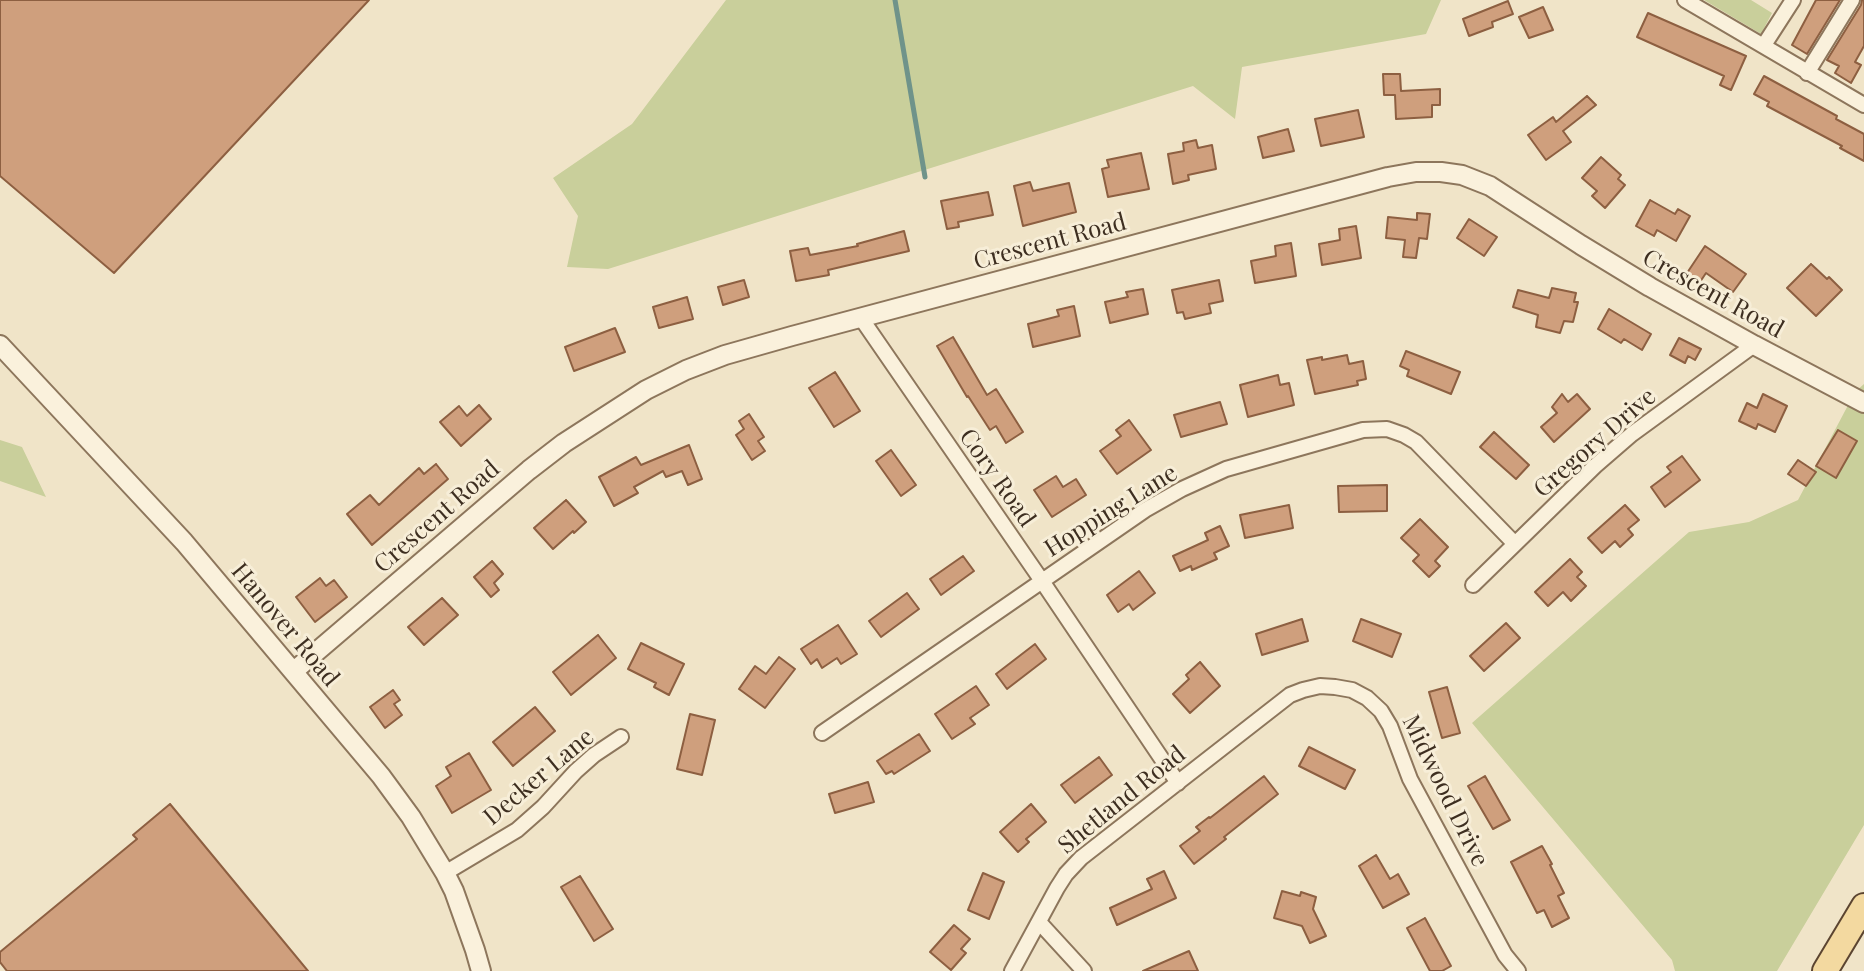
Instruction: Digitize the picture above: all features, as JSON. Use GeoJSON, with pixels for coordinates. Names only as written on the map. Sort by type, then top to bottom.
{"type":"FeatureCollection","features":[{"type":"Feature","properties":{"kind":"main road"},"geometry":{"type":"LineString","coordinates":[[1825,971],[1864,906]]}},
{"type":"Feature","properties":{"kind":"street"},"geometry":{"type":"LineString","coordinates":[[1685,0],[1864,105]]}},
{"type":"Feature","properties":{"kind":"street"},"geometry":{"type":"LineString","coordinates":[[1807,73],[1852,0]]}},
{"type":"Feature","properties":{"kind":"street"},"geometry":{"type":"LineString","coordinates":[[1764,45],[1785,2]]}},
{"type":"Feature","properties":{"kind":"street","name":"Crescent Road"},"geometry":{"type":"LineString","coordinates":[[294,671],[529,470],[598,420],[686,370],[725,355],[861,318],[1416,172],[1462,175],[1490,186],[1639,280],[1864,403]]}},
{"type":"Feature","properties":{"kind":"street","name":"Cory Road"},"geometry":{"type":"LineString","coordinates":[[861,318],[1178,783]]}},
{"type":"Feature","properties":{"kind":"street","name":"Hanover Road"},"geometry":{"type":"LineString","coordinates":[[0,345],[184,542],[388,786],[445,873],[481,971]]}},
{"type":"Feature","properties":{"kind":"street","name":"Gregory Drive"},"geometry":{"type":"LineString","coordinates":[[1473,585],[1632,434],[1754,345]]}},
{"type":"Feature","properties":{"kind":"street","name":"Hopping Lane"},"geometry":{"type":"LineString","coordinates":[[822,733],[1145,510],[1182,489],[1226,469],[1373,428],[1387,429],[1416,442],[1515,544]]}},
{"type":"Feature","properties":{"kind":"street","name":"Midwood Drive"},"geometry":{"type":"LineString","coordinates":[[1256,722],[1290,695],[1320,686],[1352,690],[1381,711],[1410,779],[1505,955],[1518,971]]}},
{"type":"Feature","properties":{"kind":"street","name":"Shetland Road"},"geometry":{"type":"LineString","coordinates":[[1012,971],[1057,888],[1081,858],[1256,722]]}},
{"type":"Feature","properties":{"kind":"street","name":"Decker Lane"},"geometry":{"type":"LineString","coordinates":[[445,873],[517,830],[576,771],[621,737]]}},
{"type":"Feature","properties":{"kind":"street"},"geometry":{"type":"LineString","coordinates":[[1039,922],[1084,971]]}},
{"type":"Feature","properties":{"kind":"green space"},"geometry":{"type":"Polygon","coordinates":[[[726,0],[1441,0],[1426,34],[1242,67],[1235,119],[1193,86],[608,269],[567,267],[578,216],[553,178],[632,124],[726,0]]]}},
{"type":"Feature","properties":{"kind":"green space"},"geometry":{"type":"Polygon","coordinates":[[[1704,0],[1751,0],[1772,13],[1761,34],[1704,0]]]}},
{"type":"Feature","properties":{"kind":"green space"},"geometry":{"type":"Polygon","coordinates":[[[1864,384],[1864,825],[1777,971],[1675,971],[1672,960],[1472,723],[1689,532],[1749,522],[1798,500],[1855,392],[1864,384]]]}},
{"type":"Feature","properties":{"kind":"green space"},"geometry":{"type":"Polygon","coordinates":[[[0,440],[22,447],[46,497],[0,481],[0,440]]]}},
{"type":"Feature","properties":{"kind":"building"},"geometry":{"type":"Polygon","coordinates":[[[0,0],[369,0],[114,273],[0,176],[0,0]]]}},
{"type":"Feature","properties":{"kind":"building"},"geometry":{"type":"Polygon","coordinates":[[[1816,0],[1840,0],[1807,54],[1792,45],[1816,0]]]}},
{"type":"Feature","properties":{"kind":"building"},"geometry":{"type":"Polygon","coordinates":[[[1862,0],[1864,46],[1855,62],[1861,65],[1851,83],[1835,73],[1839,66],[1827,60],[1862,0]]]}},
{"type":"Feature","properties":{"kind":"building"},"geometry":{"type":"Polygon","coordinates":[[[1508,1],[1513,14],[1492,22],[1493,27],[1469,36],[1463,19],[1508,1]]]}},
{"type":"Feature","properties":{"kind":"building"},"geometry":{"type":"Polygon","coordinates":[[[1543,7],[1553,30],[1529,38],[1519,17],[1543,7]]]}},
{"type":"Feature","properties":{"kind":"building"},"geometry":{"type":"Polygon","coordinates":[[[1648,13],[1746,56],[1731,90],[1720,85],[1724,76],[1637,37],[1648,13]]]}},
{"type":"Feature","properties":{"kind":"building"},"geometry":{"type":"Polygon","coordinates":[[[1383,74],[1400,74],[1401,91],[1440,89],[1440,105],[1432,105],[1432,117],[1396,119],[1395,95],[1384,95],[1383,74]]]}},
{"type":"Feature","properties":{"kind":"building"},"geometry":{"type":"Polygon","coordinates":[[[1764,76],[1864,134],[1864,161],[1767,106],[1769,102],[1754,94],[1764,76]]]}},
{"type":"Feature","properties":{"kind":"building"},"geometry":{"type":"Polygon","coordinates":[[[1587,96],[1596,105],[1563,131],[1571,142],[1546,160],[1528,135],[1553,117],[1556,122],[1587,96]]]}},
{"type":"Feature","properties":{"kind":"building"},"geometry":{"type":"Polygon","coordinates":[[[1358,110],[1364,137],[1321,146],[1315,119],[1358,110]]]}},
{"type":"Feature","properties":{"kind":"building"},"geometry":{"type":"Polygon","coordinates":[[[1288,129],[1294,151],[1263,158],[1258,137],[1288,129]]]}},
{"type":"Feature","properties":{"kind":"building"},"geometry":{"type":"Polygon","coordinates":[[[1196,140],[1198,148],[1212,145],[1216,169],[1188,175],[1189,180],[1173,184],[1168,154],[1184,151],[1183,143],[1196,140]]]}},
{"type":"Feature","properties":{"kind":"building"},"geometry":{"type":"Polygon","coordinates":[[[1141,153],[1149,189],[1108,197],[1102,169],[1109,167],[1107,160],[1141,153]]]}},
{"type":"Feature","properties":{"kind":"building"},"geometry":{"type":"Polygon","coordinates":[[[1601,157],[1621,175],[1618,179],[1625,185],[1605,208],[1592,196],[1597,191],[1582,178],[1601,157]]]}},
{"type":"Feature","properties":{"kind":"building"},"geometry":{"type":"Polygon","coordinates":[[[1030,182],[1033,191],[1069,183],[1076,212],[1023,226],[1014,186],[1030,182]]]}},
{"type":"Feature","properties":{"kind":"building"},"geometry":{"type":"Polygon","coordinates":[[[988,192],[993,215],[958,222],[959,227],[947,229],[941,201],[988,192]]]}},
{"type":"Feature","properties":{"kind":"building"},"geometry":{"type":"Polygon","coordinates":[[[1650,200],[1675,214],[1678,209],[1690,216],[1676,241],[1657,230],[1654,236],[1636,226],[1650,200]]]}},
{"type":"Feature","properties":{"kind":"building"},"geometry":{"type":"Polygon","coordinates":[[[1417,213],[1430,214],[1427,239],[1419,238],[1416,258],[1403,257],[1405,240],[1386,238],[1388,217],[1417,220],[1417,213]]]}},
{"type":"Feature","properties":{"kind":"building"},"geometry":{"type":"Polygon","coordinates":[[[1469,219],[1497,237],[1484,256],[1457,238],[1469,219]]]}},
{"type":"Feature","properties":{"kind":"building"},"geometry":{"type":"Polygon","coordinates":[[[1356,226],[1361,258],[1322,265],[1319,244],[1340,240],[1339,229],[1356,226]]]}},
{"type":"Feature","properties":{"kind":"building"},"geometry":{"type":"Polygon","coordinates":[[[904,231],[909,251],[828,270],[829,275],[796,281],[790,251],[808,248],[810,255],[858,246],[904,231]]]}},
{"type":"Feature","properties":{"kind":"building"},"geometry":{"type":"Polygon","coordinates":[[[1291,243],[1296,276],[1255,283],[1251,261],[1276,256],[1275,246],[1291,243]]]}},
{"type":"Feature","properties":{"kind":"building"},"geometry":{"type":"Polygon","coordinates":[[[1705,246],[1746,274],[1733,292],[1706,273],[1698,285],[1685,276],[1705,246]]]}},
{"type":"Feature","properties":{"kind":"building"},"geometry":{"type":"Polygon","coordinates":[[[1811,264],[1842,290],[1816,316],[1787,288],[1811,264]]]}},
{"type":"Feature","properties":{"kind":"building"},"geometry":{"type":"Polygon","coordinates":[[[744,280],[749,297],[723,305],[718,287],[744,280]]]}},
{"type":"Feature","properties":{"kind":"building"},"geometry":{"type":"Polygon","coordinates":[[[1219,280],[1223,301],[1209,304],[1211,313],[1185,319],[1183,312],[1177,313],[1172,290],[1219,280]]]}},
{"type":"Feature","properties":{"kind":"building"},"geometry":{"type":"Polygon","coordinates":[[[1552,288],[1576,293],[1574,302],[1578,302],[1573,322],[1564,321],[1560,333],[1536,327],[1538,315],[1513,307],[1518,290],[1549,298],[1552,288]]]}},
{"type":"Feature","properties":{"kind":"building"},"geometry":{"type":"Polygon","coordinates":[[[1143,289],[1148,314],[1110,323],[1105,302],[1128,297],[1126,292],[1143,289]]]}},
{"type":"Feature","properties":{"kind":"building"},"geometry":{"type":"Polygon","coordinates":[[[687,297],[693,319],[659,328],[653,307],[687,297]]]}},
{"type":"Feature","properties":{"kind":"building"},"geometry":{"type":"Polygon","coordinates":[[[1074,306],[1080,336],[1033,347],[1028,324],[1059,316],[1057,310],[1074,306]]]}},
{"type":"Feature","properties":{"kind":"building"},"geometry":{"type":"Polygon","coordinates":[[[1609,309],[1651,334],[1642,350],[1624,339],[1621,343],[1598,329],[1609,309]]]}},
{"type":"Feature","properties":{"kind":"building"},"geometry":{"type":"Polygon","coordinates":[[[615,328],[625,352],[574,371],[565,347],[615,328]]]}},
{"type":"Feature","properties":{"kind":"building"},"geometry":{"type":"Polygon","coordinates":[[[953,337],[987,395],[996,389],[1023,432],[1006,443],[996,426],[990,430],[937,346],[953,337]]]}},
{"type":"Feature","properties":{"kind":"building"},"geometry":{"type":"Polygon","coordinates":[[[1679,338],[1701,349],[1695,360],[1688,356],[1685,363],[1670,355],[1679,338]]]}},
{"type":"Feature","properties":{"kind":"building"},"geometry":{"type":"Polygon","coordinates":[[[1406,351],[1460,372],[1451,394],[1407,376],[1409,370],[1400,366],[1406,351]]]}},
{"type":"Feature","properties":{"kind":"building"},"geometry":{"type":"Polygon","coordinates":[[[1347,355],[1349,364],[1363,361],[1366,379],[1357,381],[1358,385],[1315,394],[1307,360],[1347,355]]]}},
{"type":"Feature","properties":{"kind":"building"},"geometry":{"type":"Polygon","coordinates":[[[835,372],[860,411],[834,427],[809,388],[835,372]]]}},
{"type":"Feature","properties":{"kind":"building"},"geometry":{"type":"Polygon","coordinates":[[[1278,375],[1280,385],[1289,383],[1294,405],[1248,417],[1240,385],[1278,375]]]}},
{"type":"Feature","properties":{"kind":"building"},"geometry":{"type":"Polygon","coordinates":[[[1562,394],[1568,402],[1577,394],[1590,409],[1554,442],[1541,427],[1557,413],[1552,407],[1562,394]]]}},
{"type":"Feature","properties":{"kind":"building"},"geometry":{"type":"Polygon","coordinates":[[[1763,394],[1787,406],[1775,432],[1758,424],[1756,429],[1739,421],[1747,403],[1757,408],[1763,394]]]}},
{"type":"Feature","properties":{"kind":"building"},"geometry":{"type":"Polygon","coordinates":[[[1220,402],[1227,424],[1181,437],[1174,415],[1220,402]]]}},
{"type":"Feature","properties":{"kind":"building"},"geometry":{"type":"Polygon","coordinates":[[[479,405],[491,419],[461,446],[440,422],[459,406],[467,416],[479,405]]]}},
{"type":"Feature","properties":{"kind":"building"},"geometry":{"type":"Polygon","coordinates":[[[749,414],[764,437],[758,441],[765,451],[752,460],[736,435],[744,429],[739,421],[749,414]]]}},
{"type":"Feature","properties":{"kind":"building"},"geometry":{"type":"Polygon","coordinates":[[[1129,420],[1151,450],[1117,474],[1100,451],[1121,436],[1116,430],[1129,420]]]}},
{"type":"Feature","properties":{"kind":"building"},"geometry":{"type":"Polygon","coordinates":[[[1838,430],[1857,441],[1836,478],[1816,466],[1838,430]]]}},
{"type":"Feature","properties":{"kind":"building"},"geometry":{"type":"Polygon","coordinates":[[[1494,432],[1529,465],[1516,479],[1480,447],[1494,432]]]}},
{"type":"Feature","properties":{"kind":"building"},"geometry":{"type":"Polygon","coordinates":[[[689,445],[702,479],[688,485],[682,471],[666,477],[663,471],[634,487],[638,493],[614,506],[599,477],[636,457],[641,465],[689,445]]]}},
{"type":"Feature","properties":{"kind":"building"},"geometry":{"type":"Polygon","coordinates":[[[891,450],[916,485],[901,496],[876,461],[891,450]]]}},
{"type":"Feature","properties":{"kind":"building"},"geometry":{"type":"Polygon","coordinates":[[[1682,456],[1700,480],[1665,507],[1651,487],[1671,472],[1667,467],[1682,456]]]}},
{"type":"Feature","properties":{"kind":"building"},"geometry":{"type":"Polygon","coordinates":[[[1798,460],[1816,472],[1806,486],[1788,474],[1798,460]]]}},
{"type":"Feature","properties":{"kind":"building"},"geometry":{"type":"Polygon","coordinates":[[[436,464],[448,479],[372,545],[347,514],[370,495],[379,505],[419,468],[424,474],[436,464]]]}},
{"type":"Feature","properties":{"kind":"building"},"geometry":{"type":"Polygon","coordinates":[[[1056,476],[1063,487],[1076,479],[1086,495],[1052,517],[1034,490],[1056,476]]]}},
{"type":"Feature","properties":{"kind":"building"},"geometry":{"type":"Polygon","coordinates":[[[1387,485],[1387,511],[1339,512],[1338,486],[1387,485]]]}},
{"type":"Feature","properties":{"kind":"building"},"geometry":{"type":"Polygon","coordinates":[[[566,500],[586,522],[553,549],[534,528],[566,500]]]}},
{"type":"Feature","properties":{"kind":"building"},"geometry":{"type":"Polygon","coordinates":[[[1289,505],[1293,528],[1245,538],[1240,515],[1289,505]]]}},
{"type":"Feature","properties":{"kind":"building"},"geometry":{"type":"Polygon","coordinates":[[[1625,505],[1639,520],[1628,529],[1633,535],[1620,547],[1615,541],[1602,553],[1588,538],[1625,505]]]}},
{"type":"Feature","properties":{"kind":"building"},"geometry":{"type":"Polygon","coordinates":[[[1420,519],[1448,547],[1435,561],[1440,566],[1429,577],[1413,561],[1419,555],[1401,538],[1420,519]]]}},
{"type":"Feature","properties":{"kind":"building"},"geometry":{"type":"Polygon","coordinates":[[[1220,526],[1229,546],[1214,553],[1217,559],[1192,570],[1191,566],[1180,571],[1173,556],[1208,540],[1205,533],[1220,526]]]}},
{"type":"Feature","properties":{"kind":"building"},"geometry":{"type":"Polygon","coordinates":[[[963,556],[974,571],[941,595],[930,579],[963,556]]]}},
{"type":"Feature","properties":{"kind":"building"},"geometry":{"type":"Polygon","coordinates":[[[1570,559],[1582,572],[1577,577],[1586,586],[1571,601],[1563,592],[1548,606],[1535,592],[1570,559]]]}},
{"type":"Feature","properties":{"kind":"building"},"geometry":{"type":"Polygon","coordinates":[[[492,561],[503,574],[494,583],[499,590],[491,597],[474,577],[492,561]]]}},
{"type":"Feature","properties":{"kind":"building"},"geometry":{"type":"Polygon","coordinates":[[[1139,571],[1155,593],[1133,610],[1129,604],[1118,612],[1107,595],[1139,571]]]}},
{"type":"Feature","properties":{"kind":"building"},"geometry":{"type":"Polygon","coordinates":[[[320,578],[326,586],[334,580],[347,597],[315,622],[296,597],[320,578]]]}},
{"type":"Feature","properties":{"kind":"building"},"geometry":{"type":"Polygon","coordinates":[[[907,593],[919,609],[881,637],[869,621],[907,593]]]}},
{"type":"Feature","properties":{"kind":"building"},"geometry":{"type":"Polygon","coordinates":[[[442,598],[458,615],[424,645],[408,627],[442,598]]]}},
{"type":"Feature","properties":{"kind":"building"},"geometry":{"type":"Polygon","coordinates":[[[1302,619],[1308,641],[1262,655],[1256,634],[1302,619]]]}},
{"type":"Feature","properties":{"kind":"building"},"geometry":{"type":"Polygon","coordinates":[[[1361,619],[1401,634],[1392,657],[1353,641],[1361,619]]]}},
{"type":"Feature","properties":{"kind":"building"},"geometry":{"type":"Polygon","coordinates":[[[1506,623],[1520,638],[1484,671],[1470,656],[1506,623]]]}},
{"type":"Feature","properties":{"kind":"building"},"geometry":{"type":"Polygon","coordinates":[[[838,625],[857,654],[841,664],[837,658],[822,668],[817,659],[811,664],[801,649],[838,625]]]}},
{"type":"Feature","properties":{"kind":"building"},"geometry":{"type":"Polygon","coordinates":[[[598,635],[616,658],[571,695],[553,672],[598,635]]]}},
{"type":"Feature","properties":{"kind":"building"},"geometry":{"type":"Polygon","coordinates":[[[641,643],[684,664],[669,695],[654,687],[656,683],[628,669],[641,643]]]}},
{"type":"Feature","properties":{"kind":"building"},"geometry":{"type":"Polygon","coordinates":[[[1035,644],[1046,659],[1007,689],[996,674],[1035,644]]]}},
{"type":"Feature","properties":{"kind":"building"},"geometry":{"type":"Polygon","coordinates":[[[779,657],[795,669],[765,708],[739,689],[755,666],[766,674],[779,657]]]}},
{"type":"Feature","properties":{"kind":"building"},"geometry":{"type":"Polygon","coordinates":[[[1200,662],[1220,686],[1190,713],[1173,694],[1189,679],[1186,675],[1200,662]]]}},
{"type":"Feature","properties":{"kind":"building"},"geometry":{"type":"Polygon","coordinates":[[[976,686],[989,705],[970,718],[975,724],[952,739],[935,714],[976,686]]]}},
{"type":"Feature","properties":{"kind":"building"},"geometry":{"type":"Polygon","coordinates":[[[1447,687],[1460,733],[1442,738],[1429,692],[1447,687]]]}},
{"type":"Feature","properties":{"kind":"building"},"geometry":{"type":"Polygon","coordinates":[[[393,690],[400,700],[394,704],[402,715],[385,728],[370,707],[393,690]]]}},
{"type":"Feature","properties":{"kind":"building"},"geometry":{"type":"Polygon","coordinates":[[[535,707],[555,731],[513,766],[493,742],[535,707]]]}},
{"type":"Feature","properties":{"kind":"building"},"geometry":{"type":"Polygon","coordinates":[[[690,714],[715,720],[702,775],[677,769],[690,714]]]}},
{"type":"Feature","properties":{"kind":"building"},"geometry":{"type":"Polygon","coordinates":[[[919,734],[930,751],[894,774],[892,771],[886,774],[877,761],[919,734]]]}},
{"type":"Feature","properties":{"kind":"building"},"geometry":{"type":"Polygon","coordinates":[[[1309,747],[1355,770],[1345,789],[1299,766],[1309,747]]]}},
{"type":"Feature","properties":{"kind":"building"},"geometry":{"type":"Polygon","coordinates":[[[469,753],[491,790],[452,813],[436,786],[451,776],[446,767],[469,753]]]}},
{"type":"Feature","properties":{"kind":"building"},"geometry":{"type":"Polygon","coordinates":[[[1099,757],[1112,775],[1075,803],[1061,785],[1099,757]]]}},
{"type":"Feature","properties":{"kind":"building"},"geometry":{"type":"Polygon","coordinates":[[[1264,776],[1278,794],[1194,864],[1180,846],[1200,831],[1196,827],[1264,776]]]}},
{"type":"Feature","properties":{"kind":"building"},"geometry":{"type":"Polygon","coordinates":[[[1485,776],[1510,820],[1493,829],[1468,786],[1485,776]]]}},
{"type":"Feature","properties":{"kind":"building"},"geometry":{"type":"Polygon","coordinates":[[[868,782],[874,802],[835,813],[829,794],[868,782]]]}},
{"type":"Feature","properties":{"kind":"building"},"geometry":{"type":"Polygon","coordinates":[[[170,804],[308,971],[7,971],[0,962],[0,952],[137,839],[133,835],[170,804]]]}},
{"type":"Feature","properties":{"kind":"building"},"geometry":{"type":"Polygon","coordinates":[[[1031,804],[1046,822],[1026,839],[1029,842],[1018,852],[1000,832],[1031,804]]]}},
{"type":"Feature","properties":{"kind":"building"},"geometry":{"type":"Polygon","coordinates":[[[1542,846],[1564,893],[1558,896],[1569,918],[1552,927],[1544,910],[1537,913],[1511,862],[1542,846]]]}},
{"type":"Feature","properties":{"kind":"building"},"geometry":{"type":"Polygon","coordinates":[[[1376,855],[1390,879],[1398,874],[1409,894],[1383,908],[1359,866],[1376,855]]]}},
{"type":"Feature","properties":{"kind":"building"},"geometry":{"type":"Polygon","coordinates":[[[1164,871],[1176,898],[1117,925],[1110,908],[1152,889],[1147,879],[1164,871]]]}},
{"type":"Feature","properties":{"kind":"building"},"geometry":{"type":"Polygon","coordinates":[[[983,873],[1004,882],[989,919],[968,910],[983,873]]]}},
{"type":"Feature","properties":{"kind":"building"},"geometry":{"type":"Polygon","coordinates":[[[580,876],[613,929],[594,941],[561,887],[580,876]]]}},
{"type":"Feature","properties":{"kind":"building"},"geometry":{"type":"Polygon","coordinates":[[[1282,891],[1316,897],[1313,909],[1326,936],[1310,943],[1302,926],[1274,918],[1282,891]]]}},
{"type":"Feature","properties":{"kind":"building"},"geometry":{"type":"Polygon","coordinates":[[[1425,918],[1451,966],[1442,971],[1430,971],[1407,928],[1425,918]]]}},
{"type":"Feature","properties":{"kind":"building"},"geometry":{"type":"Polygon","coordinates":[[[954,925],[970,939],[961,949],[966,953],[951,970],[930,952],[954,925]]]}},
{"type":"Feature","properties":{"kind":"building"},"geometry":{"type":"Polygon","coordinates":[[[1189,951],[1198,971],[1143,971],[1189,951]]]}},
{"type":"Feature","properties":{"kind":"waterway"},"geometry":{"type":"LineString","coordinates":[[895,0],[925,177]]}}]}
